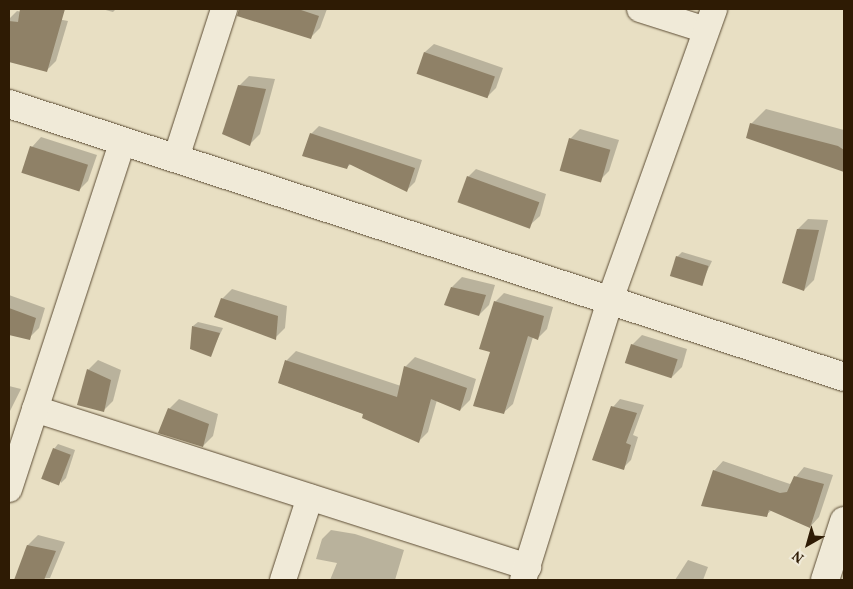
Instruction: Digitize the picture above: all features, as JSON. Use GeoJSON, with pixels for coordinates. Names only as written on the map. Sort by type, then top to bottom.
{"type":"FeatureCollection","features":[{"type":"Feature","properties":{"kind":"street"},"geometry":{"type":"LineString","coordinates":[[176,158],[224,9]]}},
{"type":"Feature","properties":{"kind":"street"},"geometry":{"type":"LineString","coordinates":[[35,409],[310,497],[526,574],[610,300],[710,20],[640,9]]}},
{"type":"Feature","properties":{"kind":"street"},"geometry":{"type":"LineString","coordinates":[[9,104],[844,377]]}},
{"type":"Feature","properties":{"kind":"street"},"geometry":{"type":"LineString","coordinates":[[9,490],[123,141]]}},
{"type":"Feature","properties":{"kind":"street"},"geometry":{"type":"LineString","coordinates":[[283,580],[310,497]]}},
{"type":"Feature","properties":{"kind":"street"},"geometry":{"type":"LineString","coordinates":[[825,580],[844,521]]}},
{"type":"Feature","properties":{"kind":"building"},"geometry":{"type":"Polygon","coordinates":[[[20,9],[65,9],[47,72],[9,62],[9,21],[18,22],[20,9]]]}},
{"type":"Feature","properties":{"kind":"building"},"geometry":{"type":"Polygon","coordinates":[[[239,9],[298,9],[319,16],[311,39],[237,16],[239,9]]]}},
{"type":"Feature","properties":{"kind":"building"},"geometry":{"type":"Polygon","coordinates":[[[424,52],[495,76],[487,98],[417,74],[424,52]]]}},
{"type":"Feature","properties":{"kind":"building"},"geometry":{"type":"Polygon","coordinates":[[[238,85],[266,89],[250,146],[222,134],[238,85]]]}},
{"type":"Feature","properties":{"kind":"building"},"geometry":{"type":"Polygon","coordinates":[[[750,123],[838,146],[844,150],[844,172],[746,138],[750,123]]]}},
{"type":"Feature","properties":{"kind":"building"},"geometry":{"type":"Polygon","coordinates":[[[310,133],[415,168],[407,192],[349,164],[347,169],[302,156],[310,133]]]}},
{"type":"Feature","properties":{"kind":"building"},"geometry":{"type":"Polygon","coordinates":[[[569,138],[610,150],[601,183],[560,171],[569,138]]]}},
{"type":"Feature","properties":{"kind":"building"},"geometry":{"type":"Polygon","coordinates":[[[30,146],[88,165],[79,191],[21,173],[30,146]]]}},
{"type":"Feature","properties":{"kind":"building"},"geometry":{"type":"Polygon","coordinates":[[[467,176],[539,202],[530,229],[457,202],[467,176]]]}},
{"type":"Feature","properties":{"kind":"building"},"geometry":{"type":"Polygon","coordinates":[[[797,229],[819,230],[804,291],[782,283],[797,229]]]}},
{"type":"Feature","properties":{"kind":"building"},"geometry":{"type":"Polygon","coordinates":[[[676,256],[709,266],[702,286],[670,276],[676,256]]]}},
{"type":"Feature","properties":{"kind":"building"},"geometry":{"type":"Polygon","coordinates":[[[451,287],[486,295],[479,316],[444,305],[451,287]]]}},
{"type":"Feature","properties":{"kind":"building"},"geometry":{"type":"Polygon","coordinates":[[[221,298],[278,316],[276,340],[214,317],[221,298]]]}},
{"type":"Feature","properties":{"kind":"building"},"geometry":{"type":"Polygon","coordinates":[[[494,301],[544,316],[538,340],[528,336],[504,414],[473,406],[490,352],[479,349],[494,301]]]}},
{"type":"Feature","properties":{"kind":"building"},"geometry":{"type":"Polygon","coordinates":[[[9,308],[36,318],[30,340],[9,335],[9,308]]]}},
{"type":"Feature","properties":{"kind":"building"},"geometry":{"type":"Polygon","coordinates":[[[192,326],[220,333],[211,357],[190,349],[192,326]]]}},
{"type":"Feature","properties":{"kind":"building"},"geometry":{"type":"Polygon","coordinates":[[[631,344],[678,359],[671,378],[625,363],[631,344]]]}},
{"type":"Feature","properties":{"kind":"building"},"geometry":{"type":"Polygon","coordinates":[[[285,360],[397,397],[404,366],[467,388],[460,411],[431,399],[419,443],[362,418],[363,414],[278,383],[285,360]]]}},
{"type":"Feature","properties":{"kind":"building"},"geometry":{"type":"Polygon","coordinates":[[[87,369],[111,380],[104,412],[77,405],[87,369]]]}},
{"type":"Feature","properties":{"kind":"building"},"geometry":{"type":"Polygon","coordinates":[[[611,406],[637,413],[626,443],[631,445],[624,470],[592,460],[611,406]]]}},
{"type":"Feature","properties":{"kind":"building"},"geometry":{"type":"Polygon","coordinates":[[[168,408],[209,424],[203,447],[158,433],[168,408]]]}},
{"type":"Feature","properties":{"kind":"building"},"geometry":{"type":"Polygon","coordinates":[[[53,448],[71,455],[59,486],[41,479],[53,448]]]}},
{"type":"Feature","properties":{"kind":"building"},"geometry":{"type":"Polygon","coordinates":[[[713,470],[780,493],[787,492],[794,476],[824,484],[810,528],[769,510],[767,517],[701,506],[713,470]]]}},
{"type":"Feature","properties":{"kind":"building"},"geometry":{"type":"Polygon","coordinates":[[[27,545],[56,551],[44,580],[14,580],[27,545]]]}}]}
